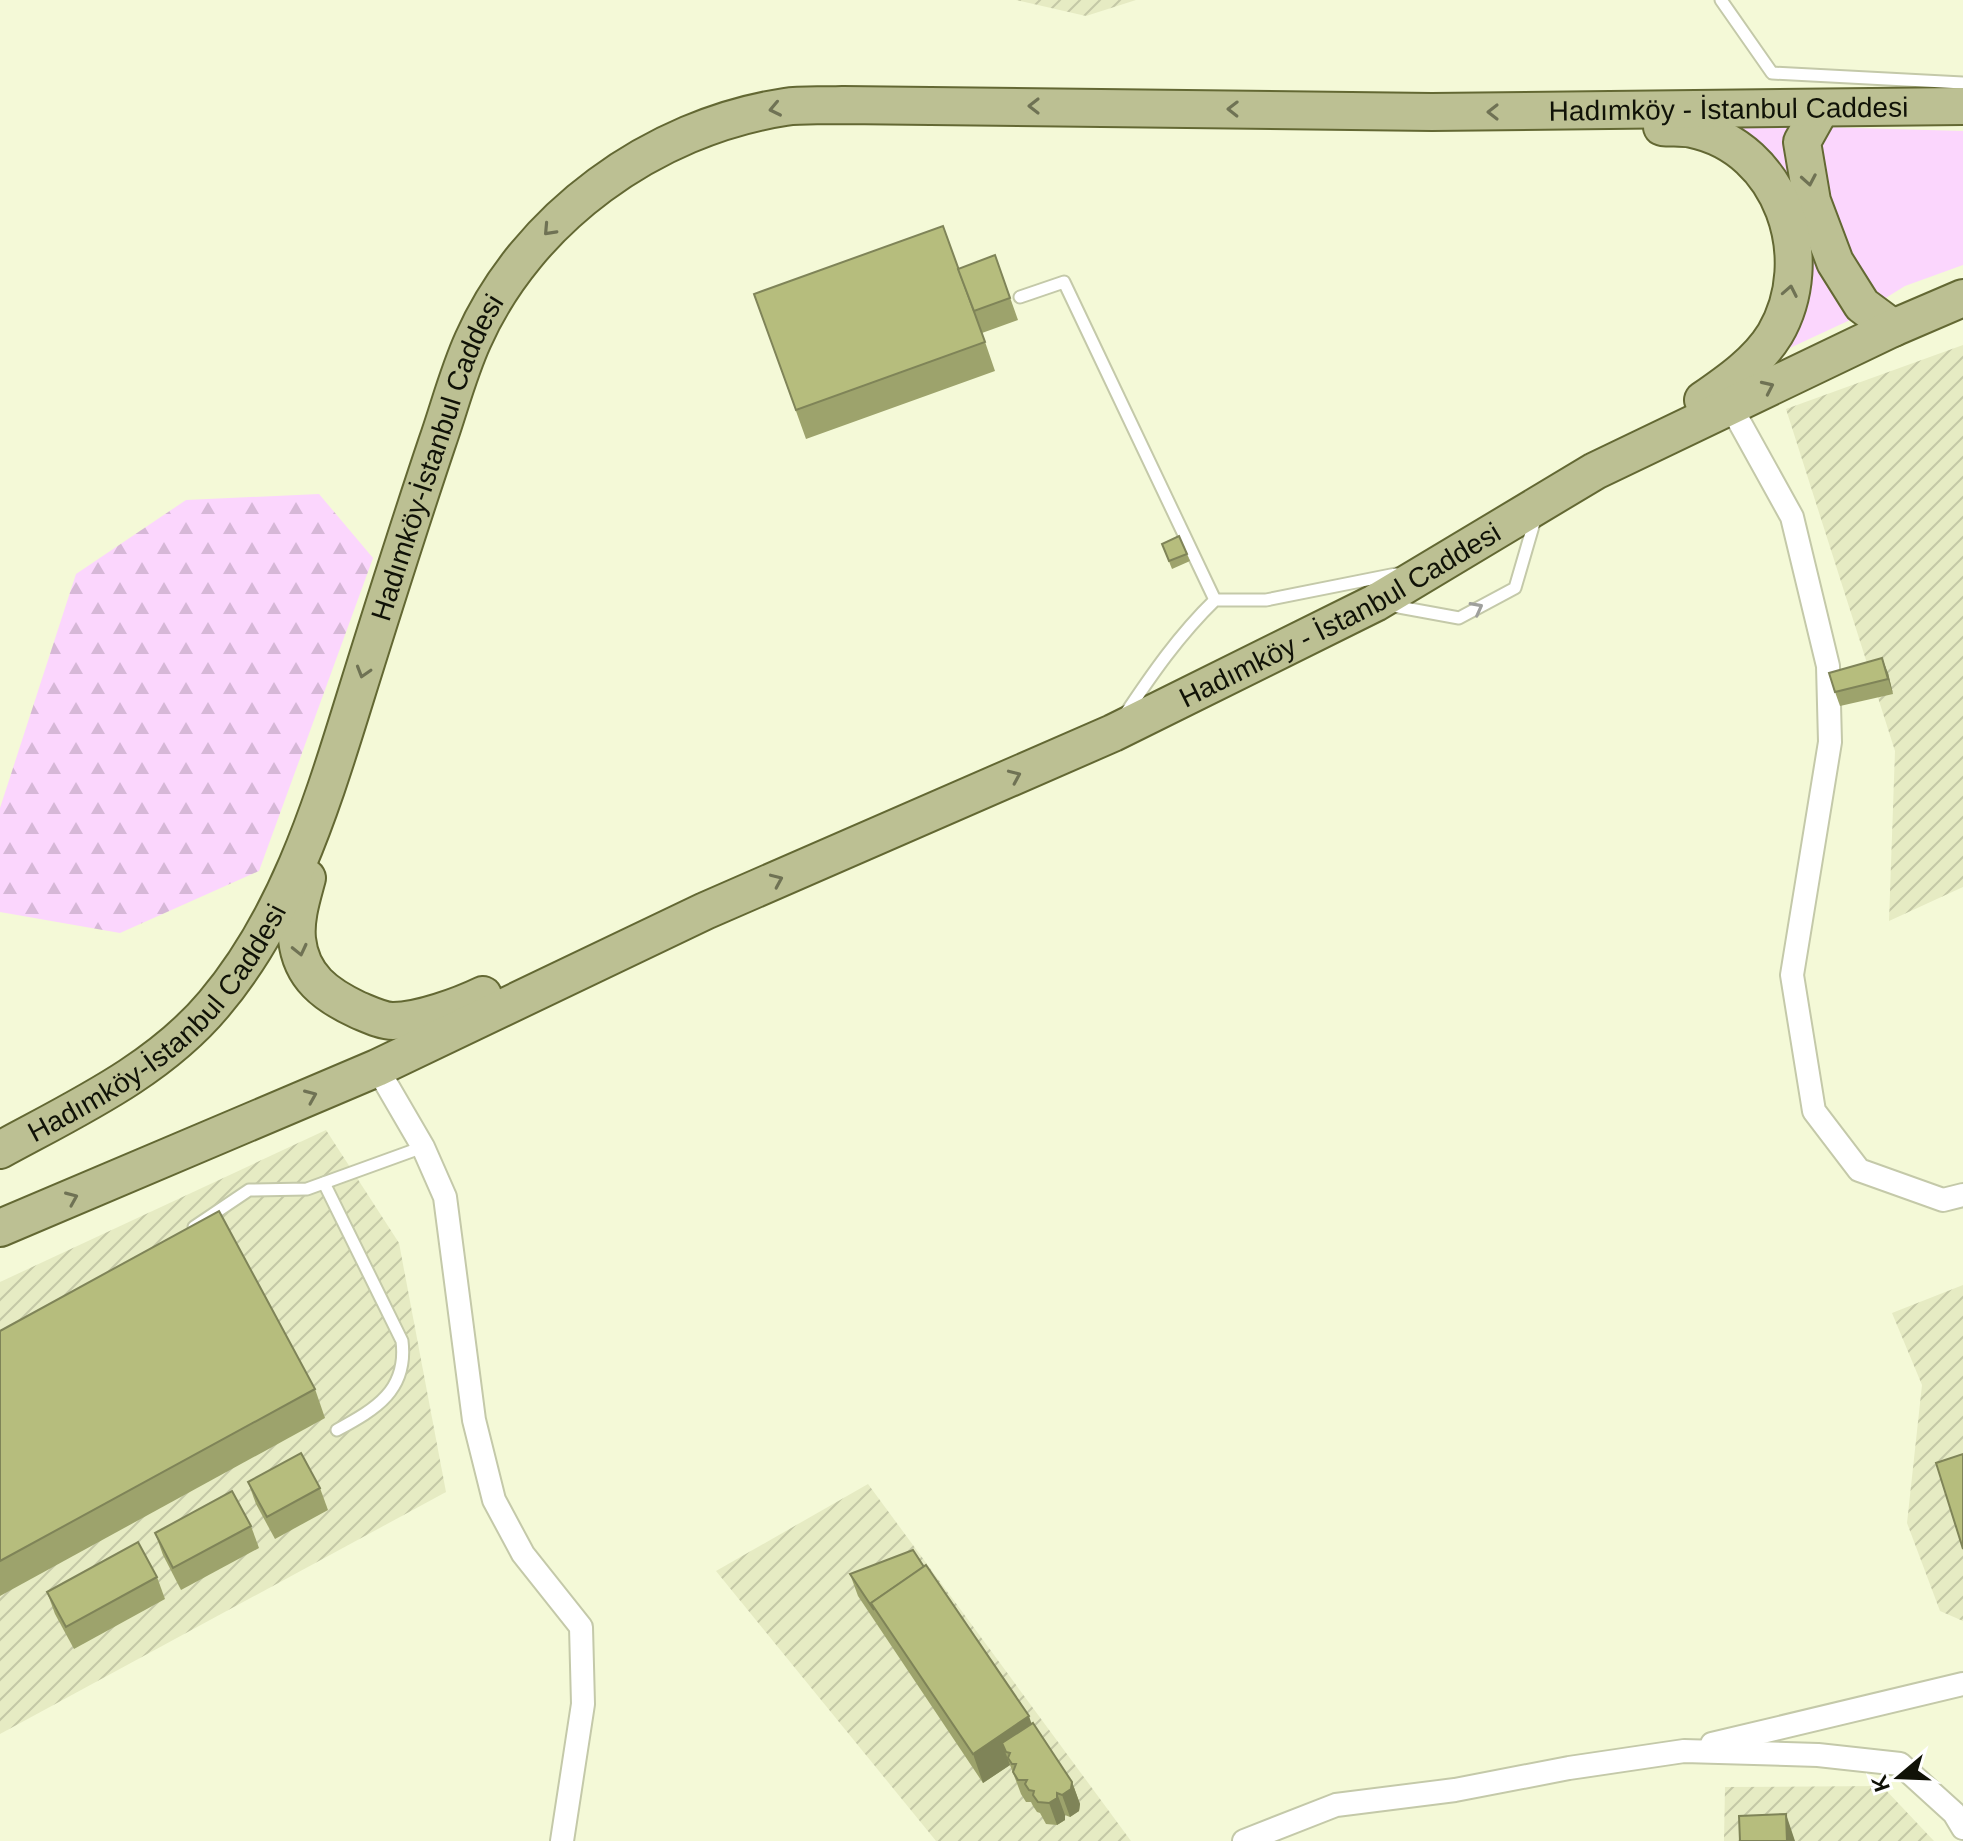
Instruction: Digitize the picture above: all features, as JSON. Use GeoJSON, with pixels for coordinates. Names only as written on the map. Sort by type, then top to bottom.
{"type":"FeatureCollection","features":[{"type":"Feature","properties":{"kind":"main road","name":"Hadımköy - İstanbul Caddesi"},"geometry":{"type":"LineString","coordinates":[[1112,107],[1554,112],[1963,106]]}},
{"type":"Feature","properties":{"kind":"main road","name":"Hadımköy-İstanbul Caddesi"},"geometry":{"type":"LineString","coordinates":[[0,1150],[110,1089],[170,1047],[214,1004],[255,947],[283,900],[326,791],[403,542],[473,340],[505,284],[549,227],[604,181],[702,129],[741,116],[787,107],[1112,107]]}},
{"type":"Feature","properties":{"kind":"main road"},"geometry":{"type":"LineString","coordinates":[[1821,108],[1802,142],[1812,201],[1835,262],[1862,305],[1893,328]]}},
{"type":"Feature","properties":{"kind":"main road"},"geometry":{"type":"LineString","coordinates":[[1554,112],[1603,122],[1693,129],[1718,139],[1742,153],[1776,192],[1788,214],[1794,238],[1792,281],[1786,309],[1773,338],[1758,357],[1718,389],[1595,471]]}},
{"type":"Feature","properties":{"kind":"main road","name":"Hadımköy - İstanbul Caddesi"},"geometry":{"type":"LineString","coordinates":[[705,911],[1113,733],[1375,603],[1595,471],[1893,328],[1963,298]]}},
{"type":"Feature","properties":{"kind":"main road"},"geometry":{"type":"LineString","coordinates":[[326,791],[298,913],[299,949],[307,972],[322,991],[367,1014],[392,1021],[442,1010],[554,964],[705,911]]}},
{"type":"Feature","properties":{"kind":"main road"},"geometry":{"type":"LineString","coordinates":[[0,1228],[377,1068],[705,911]]}},
{"type":"Feature","properties":{"kind":"street"},"geometry":{"type":"LineString","coordinates":[[1730,405],[1792,517],[1828,666],[1830,742],[1792,975],[1814,1111],[1859,1170],[1943,1200],[1963,1195]]}},
{"type":"Feature","properties":{"kind":"street"},"geometry":{"type":"LineString","coordinates":[[377,1068],[423,1147],[445,1197],[474,1420],[494,1500],[523,1554],[581,1627],[583,1704],[562,1841]]}},
{"type":"Feature","properties":{"kind":"street"},"geometry":{"type":"LineString","coordinates":[[1244,1841],[1336,1805],[1455,1790],[1569,1768],[1684,1751],[1963,1684]]}},
{"type":"Feature","properties":{"kind":"street"},"geometry":{"type":"LineString","coordinates":[[1684,1751],[1818,1755],[1900,1764],[1954,1813],[1963,1828]]}},
{"type":"Feature","properties":{"kind":"lane"},"geometry":{"type":"LineString","coordinates":[[1721,0],[1772,73],[1963,83]]}},
{"type":"Feature","properties":{"kind":"lane"},"geometry":{"type":"LineString","coordinates":[[1729,0],[1734,18]]}},
{"type":"Feature","properties":{"kind":"lane"},"geometry":{"type":"LineString","coordinates":[[1020,297],[1064,282],[1215,600]]}},
{"type":"Feature","properties":{"kind":"lane"},"geometry":{"type":"LineString","coordinates":[[1375,603],[1459,618],[1515,588],[1538,507]]}},
{"type":"Feature","properties":{"kind":"lane"},"geometry":{"type":"LineString","coordinates":[[1113,733],[1164,657],[1192,622],[1215,600],[1266,600],[1443,564]]}},
{"type":"Feature","properties":{"kind":"lane"},"geometry":{"type":"LineString","coordinates":[[190,1230],[249,1190],[307,1189],[423,1147]]}},
{"type":"Feature","properties":{"kind":"lane"},"geometry":{"type":"LineString","coordinates":[[324,1183],[402,1341],[404,1357],[399,1378],[384,1400],[337,1430]]}},
{"type":"Feature","properties":{"kind":"shaded area"},"geometry":{"type":"Polygon","coordinates":[[[1016,0],[1136,0],[1086,16],[1016,0]]]}},
{"type":"Feature","properties":{"kind":"shaded area"},"geometry":{"type":"Polygon","coordinates":[[[1963,345],[1963,887],[1889,921],[1895,751],[1786,409],[1963,345]]]}},
{"type":"Feature","properties":{"kind":"shaded area"},"geometry":{"type":"Polygon","coordinates":[[[326,1130],[399,1243],[446,1492],[0,1734],[0,1282],[326,1130]]]}},
{"type":"Feature","properties":{"kind":"shaded area"},"geometry":{"type":"Polygon","coordinates":[[[1963,1285],[1963,1621],[1940,1611],[1907,1523],[1922,1385],[1892,1313],[1963,1285]]]}},
{"type":"Feature","properties":{"kind":"shaded area"},"geometry":{"type":"Polygon","coordinates":[[[868,1484],[1131,1841],[936,1841],[716,1571],[868,1484]]]}},
{"type":"Feature","properties":{"kind":"shaded area"},"geometry":{"type":"Polygon","coordinates":[[[1882,1786],[1934,1841],[1724,1841],[1725,1787],[1882,1786]]]}},
{"type":"Feature","properties":{"kind":"green space"},"geometry":{"type":"Polygon","coordinates":[[[1719,124],[1963,131],[1963,265],[1905,286],[1850,320],[1777,354],[1807,263],[1719,124]]]}},
{"type":"Feature","properties":{"kind":"green space"},"geometry":{"type":"Polygon","coordinates":[[[319,494],[373,558],[259,871],[120,933],[0,912],[0,808],[76,574],[186,500],[319,494]]]}},
{"type":"Feature","properties":{"kind":"building"},"geometry":{"type":"Polygon","coordinates":[[[943,226],[985,342],[796,410],[754,294],[943,226]]]}},
{"type":"Feature","properties":{"kind":"building"},"geometry":{"type":"Polygon","coordinates":[[[995,255],[1010,298],[974,311],[958,269],[995,255]]]}},
{"type":"Feature","properties":{"kind":"building"},"geometry":{"type":"Polygon","coordinates":[[[1179,536],[1187,554],[1169,561],[1162,544],[1179,536]]]}},
{"type":"Feature","properties":{"kind":"building"},"geometry":{"type":"Polygon","coordinates":[[[1882,658],[1888,679],[1835,692],[1829,673],[1882,658]]]}},
{"type":"Feature","properties":{"kind":"building"},"geometry":{"type":"Polygon","coordinates":[[[219,1211],[315,1389],[0,1561],[0,1331],[219,1211]]]}},
{"type":"Feature","properties":{"kind":"building"},"geometry":{"type":"Polygon","coordinates":[[[301,1453],[320,1488],[267,1517],[248,1482],[301,1453]]]}},
{"type":"Feature","properties":{"kind":"building"},"geometry":{"type":"Polygon","coordinates":[[[1963,1454],[1963,1549],[1936,1463],[1963,1454]]]}},
{"type":"Feature","properties":{"kind":"building"},"geometry":{"type":"Polygon","coordinates":[[[232,1491],[251,1526],[173,1568],[155,1533],[232,1491]]]}},
{"type":"Feature","properties":{"kind":"building"},"geometry":{"type":"Polygon","coordinates":[[[138,1542],[157,1577],[66,1627],[47,1592],[138,1542]]]}},
{"type":"Feature","properties":{"kind":"building"},"geometry":{"type":"Polygon","coordinates":[[[913,1550],[924,1567],[871,1603],[874,1610],[850,1574],[913,1550]]]}},
{"type":"Feature","properties":{"kind":"building"},"geometry":{"type":"Polygon","coordinates":[[[926,1565],[1029,1716],[973,1754],[871,1603],[926,1565]]]}},
{"type":"Feature","properties":{"kind":"building"},"geometry":{"type":"Polygon","coordinates":[[[1033,1723],[1072,1782],[1071,1789],[1062,1795],[1057,1793],[1057,1798],[1049,1803],[1038,1802],[1034,1791],[1025,1784],[1027,1780],[1018,1780],[1013,1772],[1016,1764],[1008,1758],[1010,1753],[1006,1752],[1002,1743],[1033,1723]]]}},
{"type":"Feature","properties":{"kind":"building"},"geometry":{"type":"Polygon","coordinates":[[[1786,1814],[1787,1841],[1740,1841],[1739,1816],[1786,1814]]]}}]}
